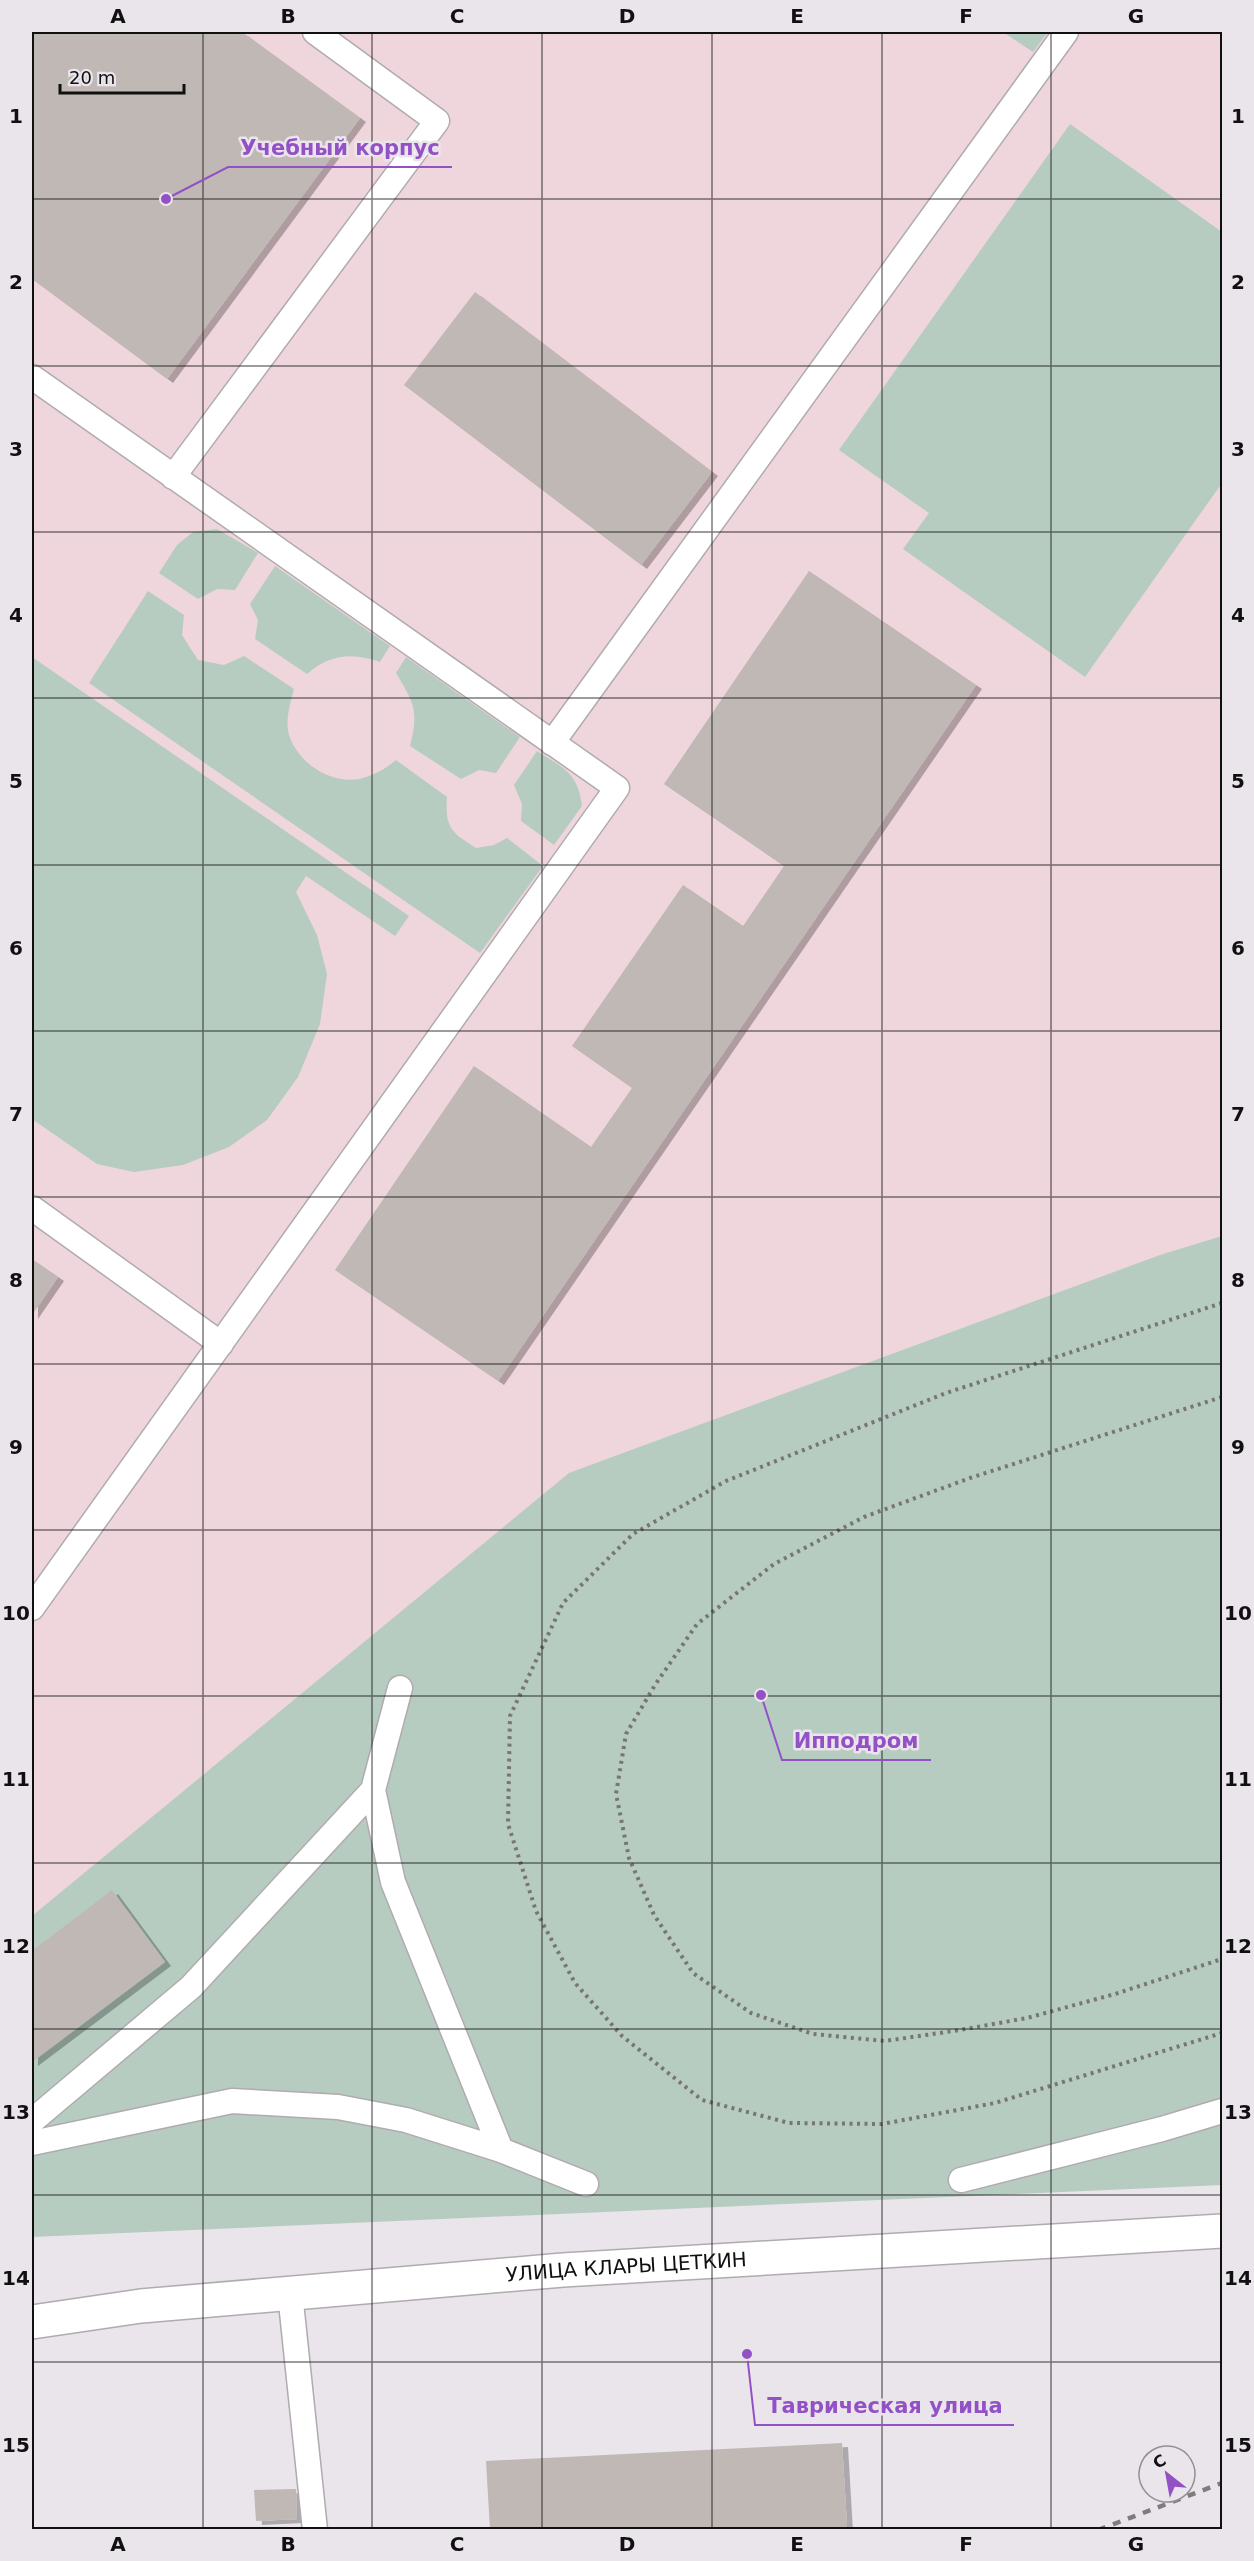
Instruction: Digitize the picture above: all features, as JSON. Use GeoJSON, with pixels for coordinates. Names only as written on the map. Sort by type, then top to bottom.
{"type":"FeatureCollection","features":[{"type":"Feature","properties":{"kind":"street","name":"УЛИЦА КЛАРЫ ЦЕТКИН"},"geometry":{"type":"LineString","coordinates":[[33,2318],[141,2306],[562,2270],[1222,2231]]}},
{"type":"Feature","properties":{"kind":"lane"},"geometry":{"type":"LineString","coordinates":[[173,477],[436,121],[315,32]]}},
{"type":"Feature","properties":{"kind":"lane"},"geometry":{"type":"LineString","coordinates":[[552,743],[1066,32]]}},
{"type":"Feature","properties":{"kind":"lane"},"geometry":{"type":"LineString","coordinates":[[32,377],[617,788],[32,1608]]}},
{"type":"Feature","properties":{"kind":"lane"},"geometry":{"type":"LineString","coordinates":[[32,1208],[221,1344]]}},
{"type":"Feature","properties":{"kind":"lane"},"geometry":{"type":"LineString","coordinates":[[400,1688],[373,1790],[393,1882],[501,2150]]}},
{"type":"Feature","properties":{"kind":"lane"},"geometry":{"type":"LineString","coordinates":[[32,2121],[191,1987],[373,1790]]}},
{"type":"Feature","properties":{"kind":"lane"},"geometry":{"type":"LineString","coordinates":[[32,2143],[232,2101],[338,2107],[406,2120],[501,2150],[586,2184]]}},
{"type":"Feature","properties":{"kind":"lane"},"geometry":{"type":"LineString","coordinates":[[962,2180],[1162,2129],[1222,2111]]}},
{"type":"Feature","properties":{"kind":"lane"},"geometry":{"type":"LineString","coordinates":[[290,2293],[315,2529]]}},
{"type":"Feature","properties":{"kind":"path"},"geometry":{"type":"LineString","coordinates":[[1222,1303],[946,1393],[726,1481],[633,1533],[563,1603],[510,1716],[508,1824],[536,1911],[575,1983],[622,2036],[702,2100],[789,2123],[882,2124],[995,2103],[1222,2033]]}},
{"type":"Feature","properties":{"kind":"path"},"geometry":{"type":"LineString","coordinates":[[1222,1397],[970,1478],[864,1517],[774,1564],[697,1624],[626,1734],[616,1794],[629,1858],[650,1906],[693,1973],[750,2013],[813,2034],[885,2041],[1027,2018],[1115,1994],[1222,1959]]}},
{"type":"Feature","properties":{"kind":"shaded area"},"geometry":{"type":"Polygon","coordinates":[[[32,32],[1222,32],[1222,1242],[32,1916],[32,32]]]}},
{"type":"Feature","properties":{"kind":"green space"},"geometry":{"type":"Polygon","coordinates":[[[1003,32],[1048,32],[1033,52],[1003,32]]]}},
{"type":"Feature","properties":{"kind":"green space"},"geometry":{"type":"Polygon","coordinates":[[[1070,124],[1222,232],[1222,483],[1085,677],[903,549],[929,513],[839,450],[1070,124]]]}},
{"type":"Feature","properties":{"kind":"green space"},"geometry":{"type":"Polygon","coordinates":[[[217,529],[258,553],[235,590],[217,589],[198,599],[159,573],[177,545],[193,532],[217,529]]]}},
{"type":"Feature","properties":{"kind":"green space"},"geometry":{"type":"Polygon","coordinates":[[[275,566],[390,646],[380,662],[360,657],[342,657],[324,662],[307,674],[255,639],[258,620],[250,604],[275,566]]]}},
{"type":"Feature","properties":{"kind":"green space"},"geometry":{"type":"Polygon","coordinates":[[[148,591],[184,615],[182,635],[198,660],[224,665],[244,656],[294,689],[288,718],[289,735],[293,745],[307,763],[326,775],[348,780],[379,772],[396,760],[447,797],[449,823],[461,838],[476,848],[494,845],[507,838],[543,866],[480,953],[89,683],[148,591]]]}},
{"type":"Feature","properties":{"kind":"green space"},"geometry":{"type":"Polygon","coordinates":[[[32,657],[409,916],[395,936],[306,876],[296,892],[317,935],[327,974],[320,1024],[298,1077],[267,1120],[229,1147],[183,1165],[134,1172],[97,1164],[32,1119],[32,657]]]}},
{"type":"Feature","properties":{"kind":"green space"},"geometry":{"type":"Polygon","coordinates":[[[406,657],[520,737],[496,773],[479,770],[461,779],[410,746],[414,724],[413,707],[396,673],[406,657]]]}},
{"type":"Feature","properties":{"kind":"green space"},"geometry":{"type":"Polygon","coordinates":[[[537,751],[562,767],[573,778],[582,806],[554,845],[521,821],[522,804],[514,785],[537,751]]]}},
{"type":"Feature","properties":{"kind":"green space"},"geometry":{"type":"Polygon","coordinates":[[[1222,1236],[1222,2185],[32,2237],[32,1916],[569,1473],[1160,1255],[1222,1236]]]}},
{"type":"Feature","properties":{"kind":"building"},"geometry":{"type":"Polygon","coordinates":[[[32,32],[242,32],[360,118],[167,379],[32,279],[32,32]]]}},
{"type":"Feature","properties":{"kind":"building"},"geometry":{"type":"Polygon","coordinates":[[[475,292],[712,472],[641,565],[404,385],[475,292]]]}},
{"type":"Feature","properties":{"kind":"building"},"geometry":{"type":"Polygon","coordinates":[[[809,571],[976,685],[498,1381],[335,1270],[474,1066],[591,1147],[632,1088],[572,1046],[683,885],[743,926],[784,866],[664,784],[809,571]]]}},
{"type":"Feature","properties":{"kind":"building"},"geometry":{"type":"Polygon","coordinates":[[[32,1259],[58,1277],[32,1315],[32,1259]]]}},
{"type":"Feature","properties":{"kind":"building"},"geometry":{"type":"Polygon","coordinates":[[[112,1890],[165,1962],[32,2062],[32,1951],[112,1890]]]}},
{"type":"Feature","properties":{"kind":"building"},"geometry":{"type":"Polygon","coordinates":[[[842,2443],[847,2527],[796,2530],[490,2530],[486,2461],[842,2443]]]}},
{"type":"Feature","properties":{"kind":"building"},"geometry":{"type":"Polygon","coordinates":[[[296,2489],[297,2519],[256,2521],[254,2490],[296,2489]]]}},
{"type":"Feature","properties":{"kind":"railway"},"geometry":{"type":"LineString","coordinates":[[1098,2530],[1222,2483]]}},
{"type":"Feature","properties":{"kind":"place","name":"Учебный корпус"},"geometry":{"type":"Point","coordinates":[166,199]}},
{"type":"Feature","properties":{"kind":"place","name":"Ипподром"},"geometry":{"type":"Point","coordinates":[761,1695]}},
{"type":"Feature","properties":{"kind":"place","name":"Таврическая улица"},"geometry":{"type":"Point","coordinates":[747,2354]}}]}
